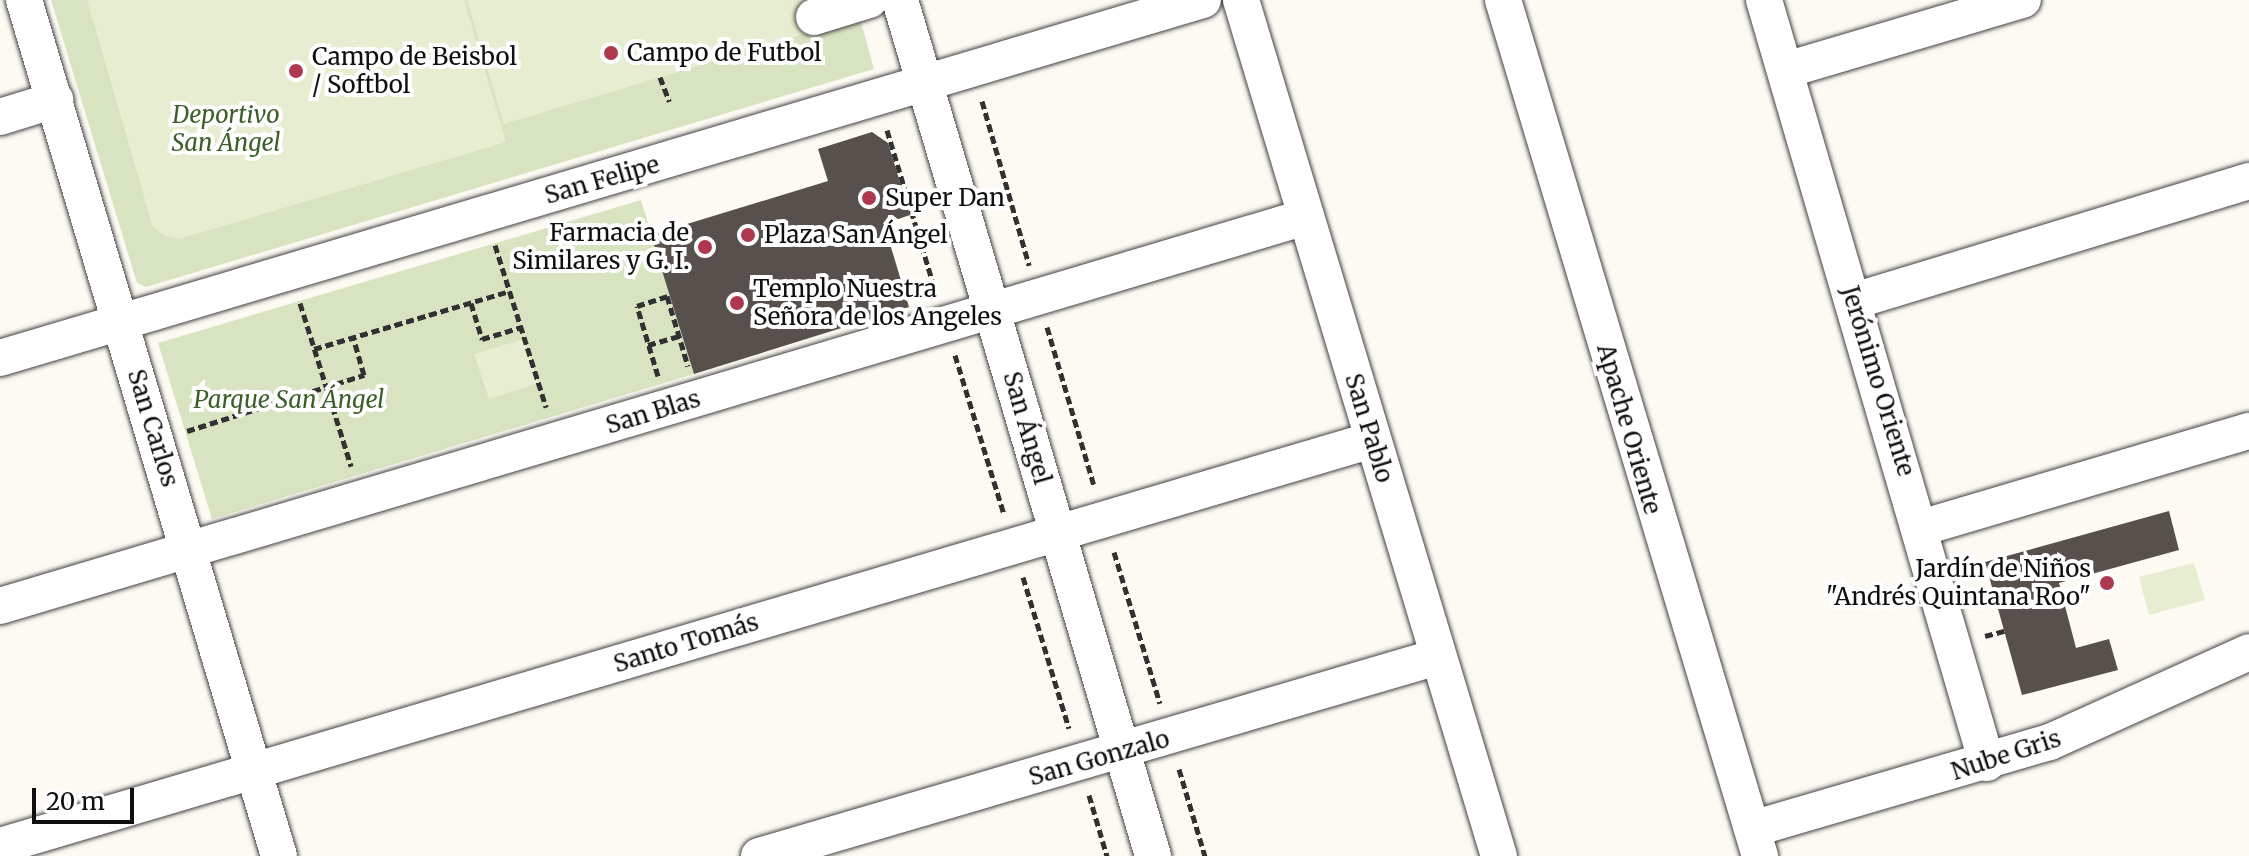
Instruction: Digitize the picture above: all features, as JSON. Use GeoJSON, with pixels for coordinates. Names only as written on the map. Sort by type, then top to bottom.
{"type":"FeatureCollection","features":[{"type":"Feature","properties":{"kind":"street","name":"San Carlos"},"geometry":{"type":"LineString","coordinates":[[24,0],[279,856]]}},
{"type":"Feature","properties":{"kind":"street"},"geometry":{"type":"LineString","coordinates":[[814,17],[869,0]]}},
{"type":"Feature","properties":{"kind":"street","name":"San Ángel"},"geometry":{"type":"LineString","coordinates":[[900,0],[1153,856]]}},
{"type":"Feature","properties":{"kind":"street","name":"San Felipe"},"geometry":{"type":"LineString","coordinates":[[0,358],[1203,0]]}},
{"type":"Feature","properties":{"kind":"street","name":"San Pablo"},"geometry":{"type":"LineString","coordinates":[[1241,0],[1499,856]]}},
{"type":"Feature","properties":{"kind":"street","name":"Apache Oriente"},"geometry":{"type":"LineString","coordinates":[[1503,0],[1756,843]]}},
{"type":"Feature","properties":{"kind":"street","name":"Jerónimo Oriente"},"geometry":{"type":"LineString","coordinates":[[1764,0],[1921,528],[1987,763]]}},
{"type":"Feature","properties":{"kind":"street"},"geometry":{"type":"LineString","coordinates":[[1786,70],[2023,0]]}},
{"type":"Feature","properties":{"kind":"street"},"geometry":{"type":"LineString","coordinates":[[0,117],[55,100]]}},
{"type":"Feature","properties":{"kind":"street"},"geometry":{"type":"LineString","coordinates":[[1854,301],[2249,181]]}},
{"type":"Feature","properties":{"kind":"street","name":"San Blas"},"geometry":{"type":"LineString","coordinates":[[0,606],[190,550],[942,314],[992,310],[1306,217]]}},
{"type":"Feature","properties":{"kind":"street"},"geometry":{"type":"LineString","coordinates":[[1921,528],[2187,466],[2249,431]]}},
{"type":"Feature","properties":{"kind":"street","name":"Santo Tomás"},"geometry":{"type":"LineString","coordinates":[[0,846],[1372,440]]}},
{"type":"Feature","properties":{"kind":"street","name":"Nube Gris"},"geometry":{"type":"LineString","coordinates":[[1756,843],[2122,713],[2249,652]]}},
{"type":"Feature","properties":{"kind":"street","name":"San Gonzalo"},"geometry":{"type":"LineString","coordinates":[[759,856],[1437,657]]}},
{"type":"Feature","properties":{"kind":"path"},"geometry":{"type":"LineString","coordinates":[[660,77],[669,101]]}},
{"type":"Feature","properties":{"kind":"path"},"geometry":{"type":"LineString","coordinates":[[980,96],[1030,271]]}},
{"type":"Feature","properties":{"kind":"path"},"geometry":{"type":"LineString","coordinates":[[870,129],[885,124],[1107,856]]}},
{"type":"Feature","properties":{"kind":"path"},"geometry":{"type":"LineString","coordinates":[[479,245],[509,236]]}},
{"type":"Feature","properties":{"kind":"path"},"geometry":{"type":"LineString","coordinates":[[494,240],[550,421]]}},
{"type":"Feature","properties":{"kind":"path"},"geometry":{"type":"LineString","coordinates":[[314,349],[510,291]]}},
{"type":"Feature","properties":{"kind":"path"},"geometry":{"type":"LineString","coordinates":[[284,303],[314,294]]}},
{"type":"Feature","properties":{"kind":"path"},"geometry":{"type":"LineString","coordinates":[[661,387],[637,306],[667,296],[692,378]]}},
{"type":"Feature","properties":{"kind":"path"},"geometry":{"type":"LineString","coordinates":[[299,298],[355,480]]}},
{"type":"Feature","properties":{"kind":"path"},"geometry":{"type":"LineString","coordinates":[[471,303],[482,339],[522,327]]}},
{"type":"Feature","properties":{"kind":"path"},"geometry":{"type":"LineString","coordinates":[[1045,318],[1095,491]]}},
{"type":"Feature","properties":{"kind":"path"},"geometry":{"type":"LineString","coordinates":[[648,345],[679,336]]}},
{"type":"Feature","properties":{"kind":"path"},"geometry":{"type":"LineString","coordinates":[[182,433],[364,375],[353,337]]}},
{"type":"Feature","properties":{"kind":"path"},"geometry":{"type":"LineString","coordinates":[[178,418],[187,448]]}},
{"type":"Feature","properties":{"kind":"path"},"geometry":{"type":"LineString","coordinates":[[1111,539],[1165,719]]}},
{"type":"Feature","properties":{"kind":"path"},"geometry":{"type":"LineString","coordinates":[[1176,757],[1205,856]]}},
{"type":"Feature","properties":{"kind":"green space","name":"Deportivo San Ángel"},"geometry":{"type":"Polygon","coordinates":[[[51,0],[855,0],[874,69],[146,287],[137,283],[51,0]]]}},
{"type":"Feature","properties":{"kind":"green space","name":"Campo de Beisbol / Softbol"},"geometry":{"type":"Polygon","coordinates":[[[87,0],[464,0],[506,142],[179,239],[165,236],[153,227],[87,0]]]}},
{"type":"Feature","properties":{"kind":"green space","name":"Campo de Futbol"},"geometry":{"type":"Polygon","coordinates":[[[467,0],[809,0],[818,30],[504,124],[467,0]]]}},
{"type":"Feature","properties":{"kind":"green space","name":"Parque San Ángel"},"geometry":{"type":"Polygon","coordinates":[[[641,200],[694,374],[212,519],[158,343],[641,200]]]}},
{"type":"Feature","properties":{"kind":"green space"},"geometry":{"type":"Polygon","coordinates":[[[524,339],[538,383],[489,399],[474,354],[524,339]]]}},
{"type":"Feature","properties":{"kind":"green space"},"geometry":{"type":"Polygon","coordinates":[[[2194,563],[2205,600],[2149,615],[2139,577],[2194,563]]]}},
{"type":"Feature","properties":{"kind":"building"},"geometry":{"type":"Polygon","coordinates":[[[872,132],[888,143],[910,215],[884,224],[909,307],[694,374],[651,235],[828,181],[818,149],[872,132]]]}},
{"type":"Feature","properties":{"kind":"building"},"geometry":{"type":"Polygon","coordinates":[[[2169,511],[2179,550],[2059,583],[2076,648],[2109,639],[2118,670],[2022,695],[1985,562],[2169,511]]]}},
{"type":"Feature","properties":{"kind":"place","name":"Campo de Futbol"},"geometry":{"type":"Point","coordinates":[611,53]}},
{"type":"Feature","properties":{"kind":"place","name":"Campo de Beisbol / Softbol"},"geometry":{"type":"Point","coordinates":[296,71]}},
{"type":"Feature","properties":{"kind":"place","name":"Super Dan"},"geometry":{"type":"Point","coordinates":[869,198]}},
{"type":"Feature","properties":{"kind":"place","name":"Plaza San Ángel"},"geometry":{"type":"Point","coordinates":[748,235]}},
{"type":"Feature","properties":{"kind":"place","name":"Farmacia de Similares y G. I."},"geometry":{"type":"Point","coordinates":[705,247]}},
{"type":"Feature","properties":{"kind":"place","name":"Templo Nuestra Señora de los Angeles"},"geometry":{"type":"Point","coordinates":[737,303]}},
{"type":"Feature","properties":{"kind":"place","name":"Jardín de Niños \"Andrés Quintana Roo\""},"geometry":{"type":"Point","coordinates":[2107,583]}}]}
